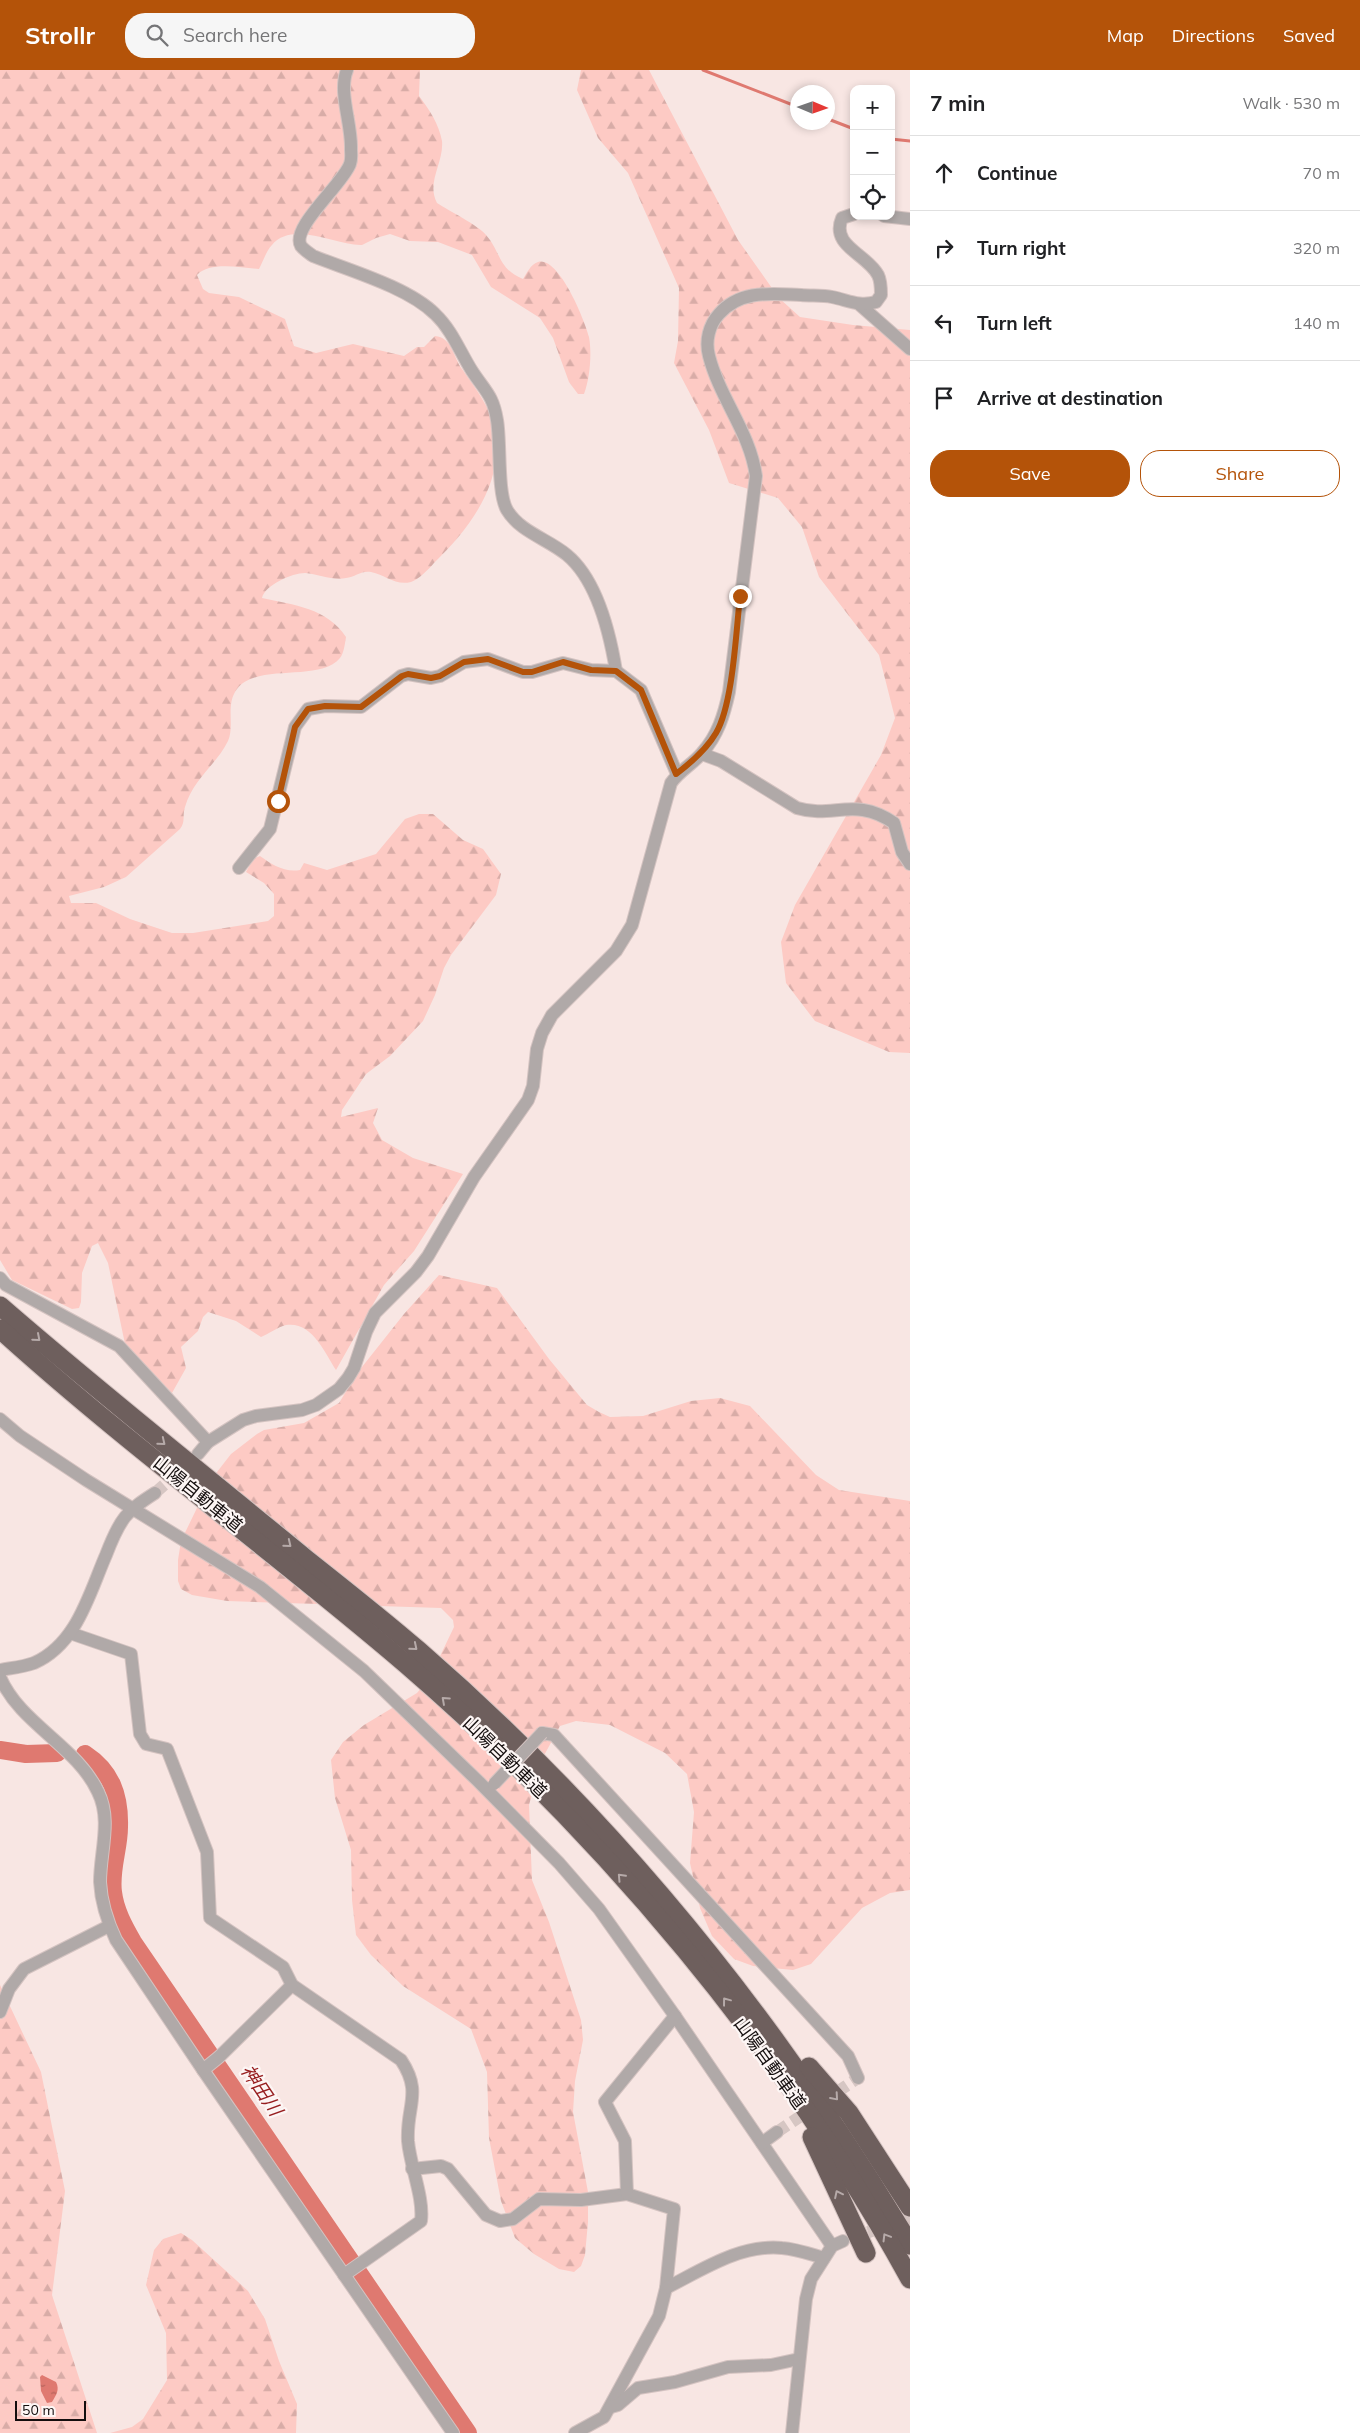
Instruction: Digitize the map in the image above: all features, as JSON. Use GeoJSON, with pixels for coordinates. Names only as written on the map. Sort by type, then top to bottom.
{"type":"FeatureCollection","features":[{"type":"Feature","properties":{"kind":"highway","name":"山陽自動車道"},"geometry":{"type":"LineString","coordinates":[[0,1306],[127,1413],[426,1657],[557,1781],[689,1928],[796,2067],[840,2130],[910,2244]]}},
{"type":"Feature","properties":{"kind":"highway","name":"山陽自動車道"},"geometry":{"type":"LineString","coordinates":[[0,1329],[110,1423],[407,1665],[545,1795],[646,1904],[677,1940],[740,2021],[821,2134],[910,2279]]}},
{"type":"Feature","properties":{"kind":"highway"},"geometry":{"type":"LineString","coordinates":[[689,1928],[849,2113],[910,2207]]}},
{"type":"Feature","properties":{"kind":"highway"},"geometry":{"type":"LineString","coordinates":[[740,2021],[809,2130],[866,2254]]}},
{"type":"Feature","properties":{"kind":"street"},"geometry":{"type":"LineString","coordinates":[[347,70],[343,79],[343,93],[352,131],[351,162],[344,177],[305,223],[299,237],[301,246],[313,256],[417,300],[436,314],[454,338],[472,371],[495,402],[504,503],[519,524],[567,555],[586,576],[610,636],[616,671]]}},
{"type":"Feature","properties":{"kind":"street"},"geometry":{"type":"LineString","coordinates":[[850,215],[842,218],[840,224],[842,241],[878,274],[881,285],[881,295],[876,302],[860,305]]}},
{"type":"Feature","properties":{"kind":"street"},"geometry":{"type":"LineString","coordinates":[[895,217],[910,219]]}},
{"type":"Feature","properties":{"kind":"street"},"geometry":{"type":"LineString","coordinates":[[198,1454],[208,1442],[243,1420],[256,1416],[302,1410],[316,1405],[339,1389],[354,1368],[366,1332],[375,1313],[416,1272],[428,1256],[474,1177],[528,1100],[533,1086],[537,1050],[542,1033],[552,1015],[624,941],[632,925],[658,835],[667,793],[676,774],[702,754],[722,720],[729,692],[756,476],[751,448],[709,355],[709,330],[714,319],[722,310],[745,297],[760,294],[831,296],[860,305],[910,349]]}},
{"type":"Feature","properties":{"kind":"street"},"geometry":{"type":"LineString","coordinates":[[239,868],[270,829],[295,727],[308,709],[325,706],[361,707],[402,676],[408,674],[431,678],[470,661],[488,659],[523,672],[532,672],[563,662],[591,670],[616,671],[641,690],[676,774]]}},
{"type":"Feature","properties":{"kind":"street"},"geometry":{"type":"LineString","coordinates":[[702,754],[721,761],[797,808],[808,811],[862,808],[885,816],[894,823],[902,852],[910,864]]}},
{"type":"Feature","properties":{"kind":"street"},"geometry":{"type":"LineString","coordinates":[[0,1278],[6,1285],[120,1346],[208,1442]]}},
{"type":"Feature","properties":{"kind":"street"},"geometry":{"type":"LineString","coordinates":[[0,1419],[20,1436],[72,1470],[260,1586],[304,1620],[364,1671],[491,1788],[599,1909],[762,2143],[837,2243],[824,2258],[809,2286],[799,2359],[792,2433]]}},
{"type":"Feature","properties":{"kind":"street"},"geometry":{"type":"LineString","coordinates":[[0,1670],[34,1663],[53,1652],[70,1633],[80,1617],[109,1547],[124,1518],[133,1508],[155,1494]]}},
{"type":"Feature","properties":{"kind":"street"},"geometry":{"type":"LineString","coordinates":[[70,1633],[131,1654],[140,1734],[146,1744],[168,1749],[207,1852],[210,1918],[283,1967],[292,1985],[401,2060],[410,2073],[414,2086],[408,2140],[412,2169],[422,2211],[421,2221],[351,2270]]}},
{"type":"Feature","properties":{"kind":"street"},"geometry":{"type":"LineString","coordinates":[[0,1678],[5,1689],[17,1703],[87,1772],[98,1792],[104,1806],[105,1830],[100,1884],[109,1926],[141,1980],[211,2064],[351,2270],[453,2433]]}},
{"type":"Feature","properties":{"kind":"street"},"geometry":{"type":"LineString","coordinates":[[491,1788],[542,1733],[554,1735],[848,2056],[858,2078]]}},
{"type":"Feature","properties":{"kind":"street"},"geometry":{"type":"LineString","coordinates":[[0,2012],[9,1989],[24,1969],[109,1926]]}},
{"type":"Feature","properties":{"kind":"street"},"geometry":{"type":"LineString","coordinates":[[211,2064],[292,1985]]}},
{"type":"Feature","properties":{"kind":"street"},"geometry":{"type":"LineString","coordinates":[[627,2194],[625,2141],[605,2102],[675,2016]]}},
{"type":"Feature","properties":{"kind":"street"},"geometry":{"type":"LineString","coordinates":[[762,2143],[777,2132]]}},
{"type":"Feature","properties":{"kind":"street"},"geometry":{"type":"LineString","coordinates":[[412,2169],[441,2166],[448,2169],[486,2215],[500,2221],[513,2219],[539,2199],[581,2200],[627,2194],[674,2209],[666,2288],[660,2316],[604,2417],[589,2430],[575,2433]]}},
{"type":"Feature","properties":{"kind":"street"},"geometry":{"type":"LineString","coordinates":[[666,2288],[734,2254],[756,2248],[782,2248],[824,2258]]}},
{"type":"Feature","properties":{"kind":"street"},"geometry":{"type":"LineString","coordinates":[[610,2408],[618,2405],[638,2388],[676,2382],[728,2367],[771,2365],[799,2359]]}},
{"type":"Feature","properties":{"kind":"green space"},"geometry":{"type":"Polygon","coordinates":[[[0,70],[420,70],[419,96],[433,117],[442,141],[441,157],[433,188],[437,203],[482,231],[491,241],[504,265],[515,275],[523,279],[531,267],[538,262],[546,263],[554,269],[570,291],[589,337],[588,381],[584,394],[578,394],[569,382],[553,338],[540,318],[491,287],[472,255],[438,242],[410,241],[390,234],[362,245],[303,234],[291,235],[281,238],[272,245],[259,269],[218,267],[210,268],[197,275],[203,289],[209,293],[239,297],[285,319],[294,346],[316,353],[353,344],[404,356],[417,347],[424,347],[435,336],[441,337],[452,348],[459,364],[482,398],[490,414],[495,432],[494,470],[481,504],[460,536],[417,579],[411,582],[400,583],[376,573],[368,572],[341,579],[305,573],[286,577],[273,584],[264,593],[262,598],[309,609],[320,614],[338,627],[346,637],[340,658],[318,670],[259,676],[247,681],[237,689],[233,695],[231,728],[228,741],[218,757],[199,780],[189,797],[180,829],[126,877],[104,887],[69,896],[71,903],[96,903],[130,919],[172,933],[193,933],[268,921],[274,916],[274,894],[264,883],[246,872],[253,859],[260,856],[274,865],[294,871],[300,870],[304,863],[327,870],[376,854],[405,819],[419,814],[433,814],[463,840],[483,849],[501,874],[496,895],[451,955],[444,968],[435,995],[423,1021],[390,1056],[366,1074],[342,1110],[341,1117],[378,1108],[373,1123],[382,1140],[413,1158],[463,1174],[414,1251],[384,1285],[336,1370],[317,1340],[303,1328],[295,1325],[286,1325],[261,1337],[236,1321],[208,1312],[203,1317],[198,1331],[181,1347],[186,1368],[172,1393],[125,1344],[108,1263],[98,1243],[92,1246],[82,1273],[79,1308],[72,1309],[12,1280],[0,1260],[0,70]]]}},
{"type":"Feature","properties":{"kind":"green space"},"geometry":{"type":"Polygon","coordinates":[[[581,70],[649,70],[738,240],[779,298],[800,317],[853,325],[910,330],[910,1053],[889,1052],[815,1021],[786,983],[781,942],[795,905],[881,755],[895,718],[879,655],[819,577],[802,527],[778,498],[729,483],[709,430],[674,363],[678,341],[679,288],[628,173],[598,138],[577,90],[581,70]]]}},
{"type":"Feature","properties":{"kind":"green space"},"geometry":{"type":"Polygon","coordinates":[[[439,1275],[497,1288],[549,1359],[587,1405],[599,1412],[610,1417],[643,1416],[691,1401],[720,1398],[750,1406],[816,1475],[839,1490],[910,1501],[910,1890],[890,1893],[862,1908],[811,1964],[793,1970],[753,1966],[734,1959],[712,1936],[700,1908],[690,1863],[694,1812],[687,1774],[665,1753],[610,1725],[576,1721],[560,1726],[541,1761],[529,1805],[532,1880],[549,1922],[581,2020],[583,2040],[575,2081],[573,2112],[588,2192],[588,2222],[585,2255],[581,2266],[574,2272],[559,2269],[534,2254],[515,2238],[501,2201],[489,2138],[487,2072],[471,2029],[403,1986],[371,1955],[356,1935],[352,1900],[351,1850],[335,1798],[331,1760],[343,1742],[364,1725],[417,1693],[430,1677],[454,1627],[453,1620],[441,1608],[227,1601],[192,1595],[181,1589],[178,1581],[178,1560],[181,1541],[210,1481],[231,1454],[264,1430],[304,1423],[339,1403],[358,1372],[404,1314],[439,1275]]]}},
{"type":"Feature","properties":{"kind":"green space"},"geometry":{"type":"Polygon","coordinates":[[[0,1985],[41,2072],[65,2191],[52,2295],[97,2433],[0,2433],[0,1985]]]}},
{"type":"Feature","properties":{"kind":"green space"},"geometry":{"type":"Polygon","coordinates":[[[181,2233],[192,2240],[248,2291],[265,2319],[279,2361],[297,2404],[296,2433],[110,2433],[132,2427],[143,2419],[167,2380],[166,2333],[146,2285],[154,2250],[163,2239],[181,2233]]]}},
{"type":"Feature","properties":{"kind":"water"},"geometry":{"type":"Polygon","coordinates":[[[42,2375],[56,2382],[58,2388],[52,2402],[47,2403],[41,2391],[40,2377],[42,2375]]]}},
{"type":"Feature","properties":{"kind":"waterway"},"geometry":{"type":"LineString","coordinates":[[703,70],[790,104]]}},
{"type":"Feature","properties":{"kind":"waterway"},"geometry":{"type":"LineString","coordinates":[[835,122],[850,127]]}},
{"type":"Feature","properties":{"kind":"waterway"},"geometry":{"type":"LineString","coordinates":[[895,139],[910,141]]}},
{"type":"Feature","properties":{"kind":"waterway","name":"神田川"},"geometry":{"type":"LineString","coordinates":[[0,1750],[26,1754],[57,1753]]}},
{"type":"Feature","properties":{"kind":"waterway","name":"神田川"},"geometry":{"type":"LineString","coordinates":[[85,1754],[101,1768],[116,1794],[119,1827],[112,1884],[118,1912],[133,1942],[468,2433]]}},
{"type":"Feature","properties":{"kind":"tunnel"},"geometry":{"type":"LineString","coordinates":[[155,1493],[180,1471]]}},
{"type":"Feature","properties":{"kind":"tunnel"},"geometry":{"type":"LineString","coordinates":[[777,2132],[858,2078]]}},
{"type":"Feature","properties":{"kind":"tunnel"},"geometry":{"type":"LineString","coordinates":[[851,2238],[910,2218]]}},
{"type":"Feature","properties":{"kind":"route"},"geometry":{"type":"LineString","coordinates":[[278,801],[295,727],[308,709],[317,706],[361,707],[402,676],[408,674],[431,678],[440,676],[464,662],[488,659],[523,672],[532,672],[563,662],[591,670],[616,671],[641,690],[676,774],[702,754],[722,720],[729,692],[740,596]]}}]}
